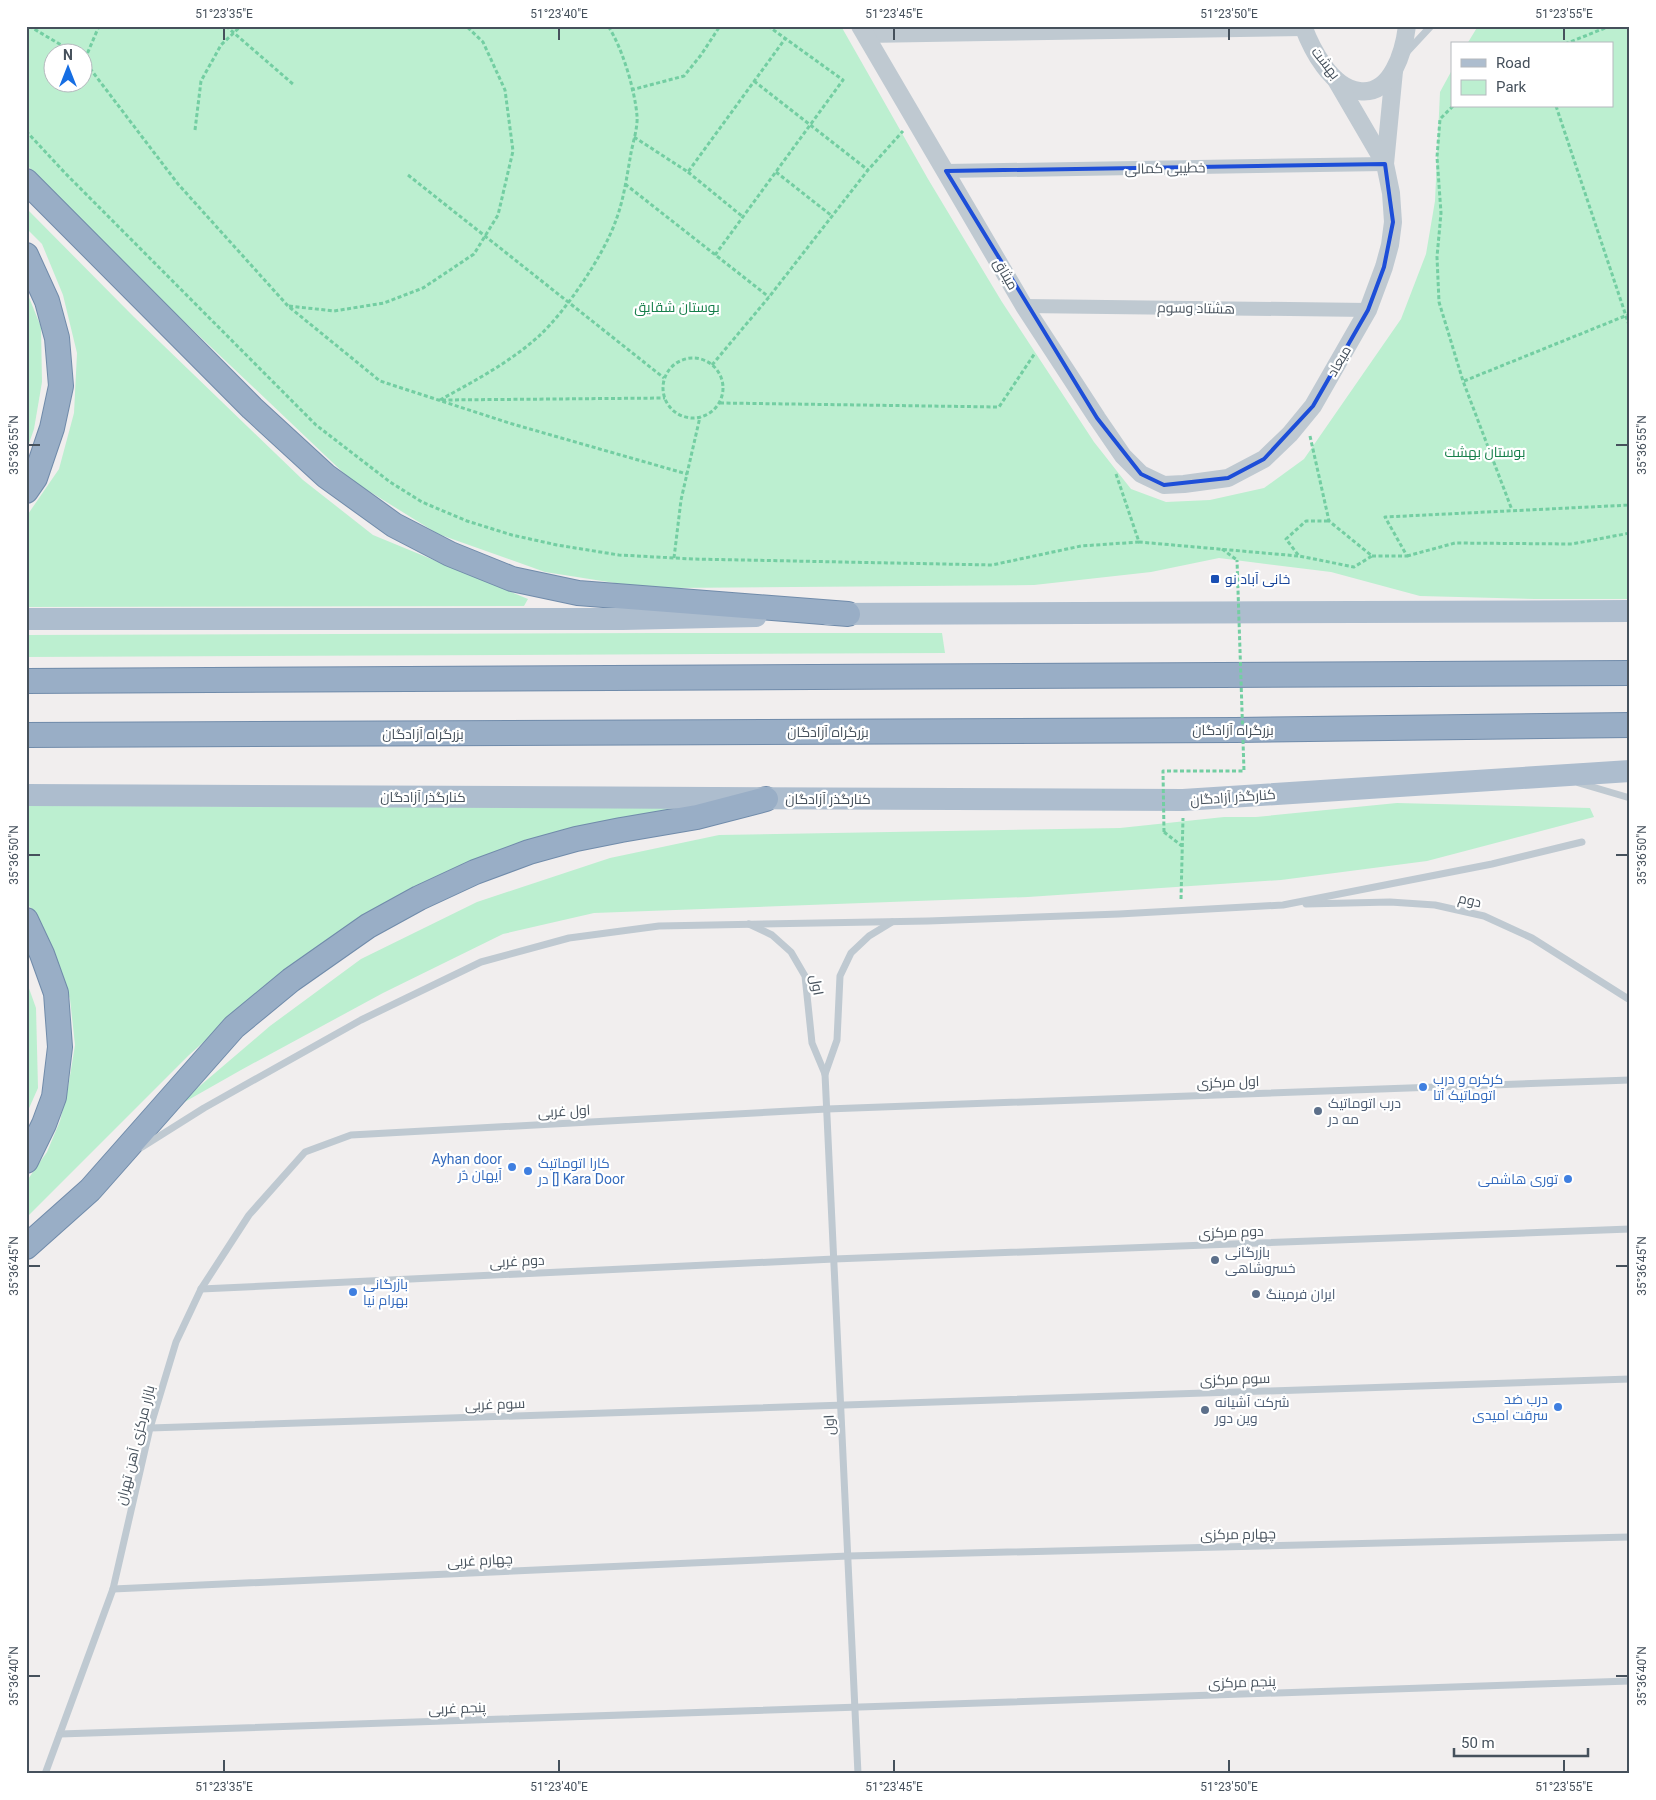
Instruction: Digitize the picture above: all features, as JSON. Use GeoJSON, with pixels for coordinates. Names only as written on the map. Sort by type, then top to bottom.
{"type":"FeatureCollection","features":[{"type":"Feature","properties":{"kind":"highway"},"geometry":{"type":"LineString","coordinates":[[26,181],[258,414],[326,476],[394,525],[450,554],[512,579],[554,589],[578,593],[848,614]]}},
{"type":"Feature","properties":{"kind":"highway"},"geometry":{"type":"LineString","coordinates":[[26,255],[47,301],[58,338],[61,386],[52,428],[35,478],[26,491]]}},
{"type":"Feature","properties":{"kind":"highway"},"geometry":{"type":"LineString","coordinates":[[26,681],[1630,673]]}},
{"type":"Feature","properties":{"kind":"highway","name":"بزرگراه آزادگان"},"geometry":{"type":"LineString","coordinates":[[26,735],[1235,730],[1630,725]]}},
{"type":"Feature","properties":{"kind":"highway"},"geometry":{"type":"LineString","coordinates":[[26,1247],[90,1190],[234,1027],[291,980],[377,922],[419,898],[475,872],[529,852],[576,839],[697,817],[766,799]]}},
{"type":"Feature","properties":{"kind":"highway"},"geometry":{"type":"LineString","coordinates":[[26,920],[42,954],[56,993],[60,1047],[54,1097],[44,1124],[26,1160]]}},
{"type":"Feature","properties":{"kind":"main road"},"geometry":{"type":"LineString","coordinates":[[26,619],[623,619],[848,614],[1630,611]]}},
{"type":"Feature","properties":{"kind":"main road","name":"کنارگذر آزادگان"},"geometry":{"type":"LineString","coordinates":[[26,796],[1183,800],[1630,771]]}},
{"type":"Feature","properties":{"kind":"street"},"geometry":{"type":"LineString","coordinates":[[1385,164],[1397,65],[1406,26]]}},
{"type":"Feature","properties":{"kind":"street"},"geometry":{"type":"LineString","coordinates":[[862,31],[1304,28]]}},
{"type":"Feature","properties":{"kind":"street","name":"بهشت"},"geometry":{"type":"LineString","coordinates":[[1304,28],[1313,49],[1335,78],[1347,87],[1360,91],[1374,90],[1388,79],[1397,65]]}},
{"type":"Feature","properties":{"kind":"street","name":"میثاق"},"geometry":{"type":"LineString","coordinates":[[862,31],[1024,306],[1123,456],[1141,474],[1164,485],[1184,484]]}},
{"type":"Feature","properties":{"kind":"street"},"geometry":{"type":"LineString","coordinates":[[1335,78],[1385,164]]}},
{"type":"Feature","properties":{"kind":"street","name":"خطیبی کمالی"},"geometry":{"type":"LineString","coordinates":[[946,172],[1385,164]]}},
{"type":"Feature","properties":{"kind":"street","name":"میعاد"},"geometry":{"type":"LineString","coordinates":[[1184,484],[1228,478],[1264,459],[1290,434],[1313,406],[1368,310],[1384,268],[1392,230],[1391,193],[1385,164]]}},
{"type":"Feature","properties":{"kind":"street","name":"هشتاد وسوم"},"geometry":{"type":"LineString","coordinates":[[1024,306],[1368,310]]}},
{"type":"Feature","properties":{"kind":"lane"},"geometry":{"type":"LineString","coordinates":[[1397,65],[1431,26]]}},
{"type":"Feature","properties":{"kind":"lane"},"geometry":{"type":"LineString","coordinates":[[1523,779],[1578,782],[1630,798]]}},
{"type":"Feature","properties":{"kind":"lane"},"geometry":{"type":"LineString","coordinates":[[135,1153],[149,1141],[361,1020],[481,962],[569,938],[658,926],[1119,914],[1283,905],[1492,864],[1582,842]]}},
{"type":"Feature","properties":{"kind":"lane","name":"دوم"},"geometry":{"type":"LineString","coordinates":[[1283,905],[1390,902],[1435,905],[1484,916],[1532,938],[1630,1000]]}},
{"type":"Feature","properties":{"kind":"lane","name":"اول"},"geometry":{"type":"LineString","coordinates":[[825,1074],[837,1040],[840,976],[851,953],[869,936],[892,921]]}},
{"type":"Feature","properties":{"kind":"lane","name":"اول"},"geometry":{"type":"LineString","coordinates":[[748,923],[772,935],[791,952],[804,976],[812,1044],[825,1074],[858,1774]]}},
{"type":"Feature","properties":{"kind":"lane","name":"اول مرکزی"},"geometry":{"type":"LineString","coordinates":[[827,1109],[1630,1080]]}},
{"type":"Feature","properties":{"kind":"lane","name":"اول غربی"},"geometry":{"type":"LineString","coordinates":[[305,1152],[351,1135],[827,1109]]}},
{"type":"Feature","properties":{"kind":"lane","name":"بازار مرکزی آهن تهران"},"geometry":{"type":"LineString","coordinates":[[45,1774],[113,1589],[150,1428],[176,1342],[201,1289],[249,1214],[305,1152]]}},
{"type":"Feature","properties":{"kind":"lane"},"geometry":{"type":"LineString","coordinates":[[90,1190],[127,1159]]}},
{"type":"Feature","properties":{"kind":"lane","name":"دوم مرکزی"},"geometry":{"type":"LineString","coordinates":[[834,1259],[1630,1229]]}},
{"type":"Feature","properties":{"kind":"lane","name":"دوم غربی"},"geometry":{"type":"LineString","coordinates":[[201,1289],[834,1259]]}},
{"type":"Feature","properties":{"kind":"lane","name":"سوم مرکزی"},"geometry":{"type":"LineString","coordinates":[[840,1405],[1630,1378]]}},
{"type":"Feature","properties":{"kind":"lane","name":"سوم غربی"},"geometry":{"type":"LineString","coordinates":[[150,1428],[840,1405]]}},
{"type":"Feature","properties":{"kind":"lane","name":"چهارم مرکزی"},"geometry":{"type":"LineString","coordinates":[[848,1556],[1630,1537]]}},
{"type":"Feature","properties":{"kind":"lane","name":"چهارم غربی"},"geometry":{"type":"LineString","coordinates":[[113,1589],[848,1556]]}},
{"type":"Feature","properties":{"kind":"lane","name":"پنجم مرکزی"},"geometry":{"type":"LineString","coordinates":[[855,1707],[1630,1682]]}},
{"type":"Feature","properties":{"kind":"lane","name":"پنجم غربی"},"geometry":{"type":"LineString","coordinates":[[60,1734],[855,1707]]}},
{"type":"Feature","properties":{"kind":"path"},"geometry":{"type":"LineString","coordinates":[[29,26],[56,42]]}},
{"type":"Feature","properties":{"kind":"path"},"geometry":{"type":"LineString","coordinates":[[92,42],[99,26]]}},
{"type":"Feature","properties":{"kind":"path"},"geometry":{"type":"LineString","coordinates":[[226,26],[294,85]]}},
{"type":"Feature","properties":{"kind":"path"},"geometry":{"type":"LineString","coordinates":[[196,130],[201,81],[221,45],[241,26]]}},
{"type":"Feature","properties":{"kind":"path"},"geometry":{"type":"LineString","coordinates":[[288,306],[334,311],[384,303],[422,288],[474,254],[498,216],[513,151],[505,90],[483,42],[466,26]]}},
{"type":"Feature","properties":{"kind":"path"},"geometry":{"type":"LineString","coordinates":[[439,400],[504,364],[540,336],[568,302],[599,256],[616,220],[626,184],[637,117],[627,70],[616,38],[608,26]]}},
{"type":"Feature","properties":{"kind":"path"},"geometry":{"type":"LineString","coordinates":[[631,90],[684,76],[701,55],[720,26]]}},
{"type":"Feature","properties":{"kind":"path"},"geometry":{"type":"LineString","coordinates":[[715,255],[843,80],[768,26]]}},
{"type":"Feature","properties":{"kind":"path"},"geometry":{"type":"LineString","coordinates":[[1570,42],[1610,26]]}},
{"type":"Feature","properties":{"kind":"path"},"geometry":{"type":"LineString","coordinates":[[688,172],[786,39]]}},
{"type":"Feature","properties":{"kind":"path"},"geometry":{"type":"LineString","coordinates":[[92,70],[178,184],[288,306],[380,381],[509,423],[687,474]]}},
{"type":"Feature","properties":{"kind":"path"},"geometry":{"type":"LineString","coordinates":[[754,81],[868,170]]}},
{"type":"Feature","properties":{"kind":"path"},"geometry":{"type":"LineString","coordinates":[[1452,108],[1440,119],[1437,157],[1441,213],[1437,257],[1439,302],[1464,381],[1512,510]]}},
{"type":"Feature","properties":{"kind":"path"},"geometry":{"type":"LineString","coordinates":[[1557,108],[1628,315],[1630,328]]}},
{"type":"Feature","properties":{"kind":"path"},"geometry":{"type":"LineString","coordinates":[[712,365],[769,297],[868,170],[914,119]]}},
{"type":"Feature","properties":{"kind":"path"},"geometry":{"type":"LineString","coordinates":[[26,131],[79,188],[316,425],[390,482],[422,502],[467,521],[512,535],[557,545],[619,555],[674,558],[992,565],[1081,546],[1139,542],[1299,556],[1354,567],[1372,556],[1407,556],[1455,543],[1572,544],[1630,533]]}},
{"type":"Feature","properties":{"kind":"path"},"geometry":{"type":"LineString","coordinates":[[634,137],[688,172],[743,217]]}},
{"type":"Feature","properties":{"kind":"path"},"geometry":{"type":"LineString","coordinates":[[776,172],[832,216]]}},
{"type":"Feature","properties":{"kind":"path"},"geometry":{"type":"LineString","coordinates":[[408,175],[664,378]]}},
{"type":"Feature","properties":{"kind":"path"},"geometry":{"type":"LineString","coordinates":[[626,184],[769,297]]}},
{"type":"Feature","properties":{"kind":"path"},"geometry":{"type":"LineString","coordinates":[[1464,381],[1628,315]]}},
{"type":"Feature","properties":{"kind":"path"},"geometry":{"type":"LineString","coordinates":[[720,403],[998,407],[1045,338]]}},
{"type":"Feature","properties":{"kind":"path"},"geometry":{"type":"LineString","coordinates":[[687,358],[697,358],[712,365],[720,375],[723,384],[723,394],[720,403],[714,410],[700,417],[686,418],[677,414],[670,408],[664,398],[664,378],[669,369],[677,362],[687,358]]}},
{"type":"Feature","properties":{"kind":"path"},"geometry":{"type":"LineString","coordinates":[[439,400],[664,398]]}},
{"type":"Feature","properties":{"kind":"path"},"geometry":{"type":"LineString","coordinates":[[1305,416],[1329,521],[1372,556]]}},
{"type":"Feature","properties":{"kind":"path"},"geometry":{"type":"LineString","coordinates":[[674,558],[681,500],[700,417]]}},
{"type":"Feature","properties":{"kind":"path"},"geometry":{"type":"LineString","coordinates":[[1115,471],[1139,542]]}},
{"type":"Feature","properties":{"kind":"path"},"geometry":{"type":"LineString","coordinates":[[1407,556],[1385,517],[1630,505]]}},
{"type":"Feature","properties":{"kind":"path"},"geometry":{"type":"LineString","coordinates":[[1299,556],[1286,539],[1306,521],[1329,521]]}},
{"type":"Feature","properties":{"kind":"path"},"geometry":{"type":"LineString","coordinates":[[1182,846],[1164,832],[1163,771],[1244,771],[1237,560],[1222,548]]}},
{"type":"Feature","properties":{"kind":"path"},"geometry":{"type":"LineString","coordinates":[[1181,911],[1183,800]]}},
{"type":"Feature","properties":{"kind":"highlighted area"},"geometry":{"type":"Polygon","coordinates":[[[1385,164],[1393,222],[1384,267],[1368,310],[1313,406],[1264,459],[1228,478],[1164,485],[1141,474],[1097,418],[946,171],[1385,164]]]}},
{"type":"Feature","properties":{"kind":"green space","name":"بوستان شقایق"},"geometry":{"type":"Polygon","coordinates":[[[26,26],[841,26],[928,179],[1002,302],[1094,442],[1131,489],[1166,502],[1210,500],[1264,488],[1304,459],[1401,319],[1426,254],[1435,201],[1440,92],[1451,72],[1451,108],[1614,108],[1614,42],[1468,42],[1478,26],[1630,26],[1630,599],[1420,596],[1331,572],[1219,558],[1151,572],[1034,585],[667,588],[634,586],[545,572],[438,534],[351,480],[112,253],[26,164],[26,26]]]}},
{"type":"Feature","properties":{"kind":"green space"},"geometry":{"type":"Polygon","coordinates":[[[26,208],[134,317],[303,480],[373,535],[528,599],[524,606],[26,607],[26,517],[59,469],[74,413],[77,353],[63,295],[42,244],[26,228],[26,208]]]}},
{"type":"Feature","properties":{"kind":"green space"},"geometry":{"type":"Polygon","coordinates":[[[26,290],[41,327],[42,382],[34,429],[26,452],[26,290]]]}},
{"type":"Feature","properties":{"kind":"green space"},"geometry":{"type":"Polygon","coordinates":[[[942,633],[945,653],[26,657],[26,635],[942,633]]]}},
{"type":"Feature","properties":{"kind":"green space"},"geometry":{"type":"Polygon","coordinates":[[[1397,803],[1590,808],[1594,817],[1427,861],[1281,880],[1028,897],[594,913],[503,934],[383,993],[174,1108],[270,1026],[361,959],[477,902],[610,858],[719,835],[1120,828],[1224,817],[1256,817],[1397,803]]]}},
{"type":"Feature","properties":{"kind":"green space"},"geometry":{"type":"Polygon","coordinates":[[[26,806],[695,807],[519,843],[226,1022],[189,1055],[26,1218],[26,1182],[47,1152],[60,1121],[75,1045],[70,999],[53,948],[31,908],[26,903],[26,806]]]}},
{"type":"Feature","properties":{"kind":"green space"},"geometry":{"type":"Polygon","coordinates":[[[26,980],[36,1008],[38,1088],[26,1115],[26,980]]]}},
{"type":"Feature","properties":{"kind":"place","name":"خانی آباد نو"},"geometry":{"type":"Point","coordinates":[1215,579]}},
{"type":"Feature","properties":{"kind":"place","name":"کرکره و درب اتوماتیک آتا"},"geometry":{"type":"Point","coordinates":[1423,1087]}},
{"type":"Feature","properties":{"kind":"place","name":"درب اتوماتیک مه در"},"geometry":{"type":"Point","coordinates":[1318,1111]}},
{"type":"Feature","properties":{"kind":"place","name":"Ayhan door آیهان دٌر"},"geometry":{"type":"Point","coordinates":[512,1167]}},
{"type":"Feature","properties":{"kind":"place","name":"کارا اتوماتیک در [] Kara Door"},"geometry":{"type":"Point","coordinates":[528,1171]}},
{"type":"Feature","properties":{"kind":"place","name":"توری هاشمی"},"geometry":{"type":"Point","coordinates":[1568,1179]}},
{"type":"Feature","properties":{"kind":"place","name":"بازرگانی خسروشاهی"},"geometry":{"type":"Point","coordinates":[1215,1260]}},
{"type":"Feature","properties":{"kind":"place","name":"بازرگانی بهرام نیا"},"geometry":{"type":"Point","coordinates":[353,1292]}},
{"type":"Feature","properties":{"kind":"place","name":"ایران فرمینگ"},"geometry":{"type":"Point","coordinates":[1256,1294]}},
{"type":"Feature","properties":{"kind":"place","name":"درب ضد سرقت امیدی"},"geometry":{"type":"Point","coordinates":[1558,1407]}},
{"type":"Feature","properties":{"kind":"place","name":"شرکت آشیانه وین دور"},"geometry":{"type":"Point","coordinates":[1205,1410]}},
{"type":"Feature","properties":{"kind":"park label","name":"بوستان بهشت"},"geometry":{"type":"Point","coordinates":[1485,452]}}]}
